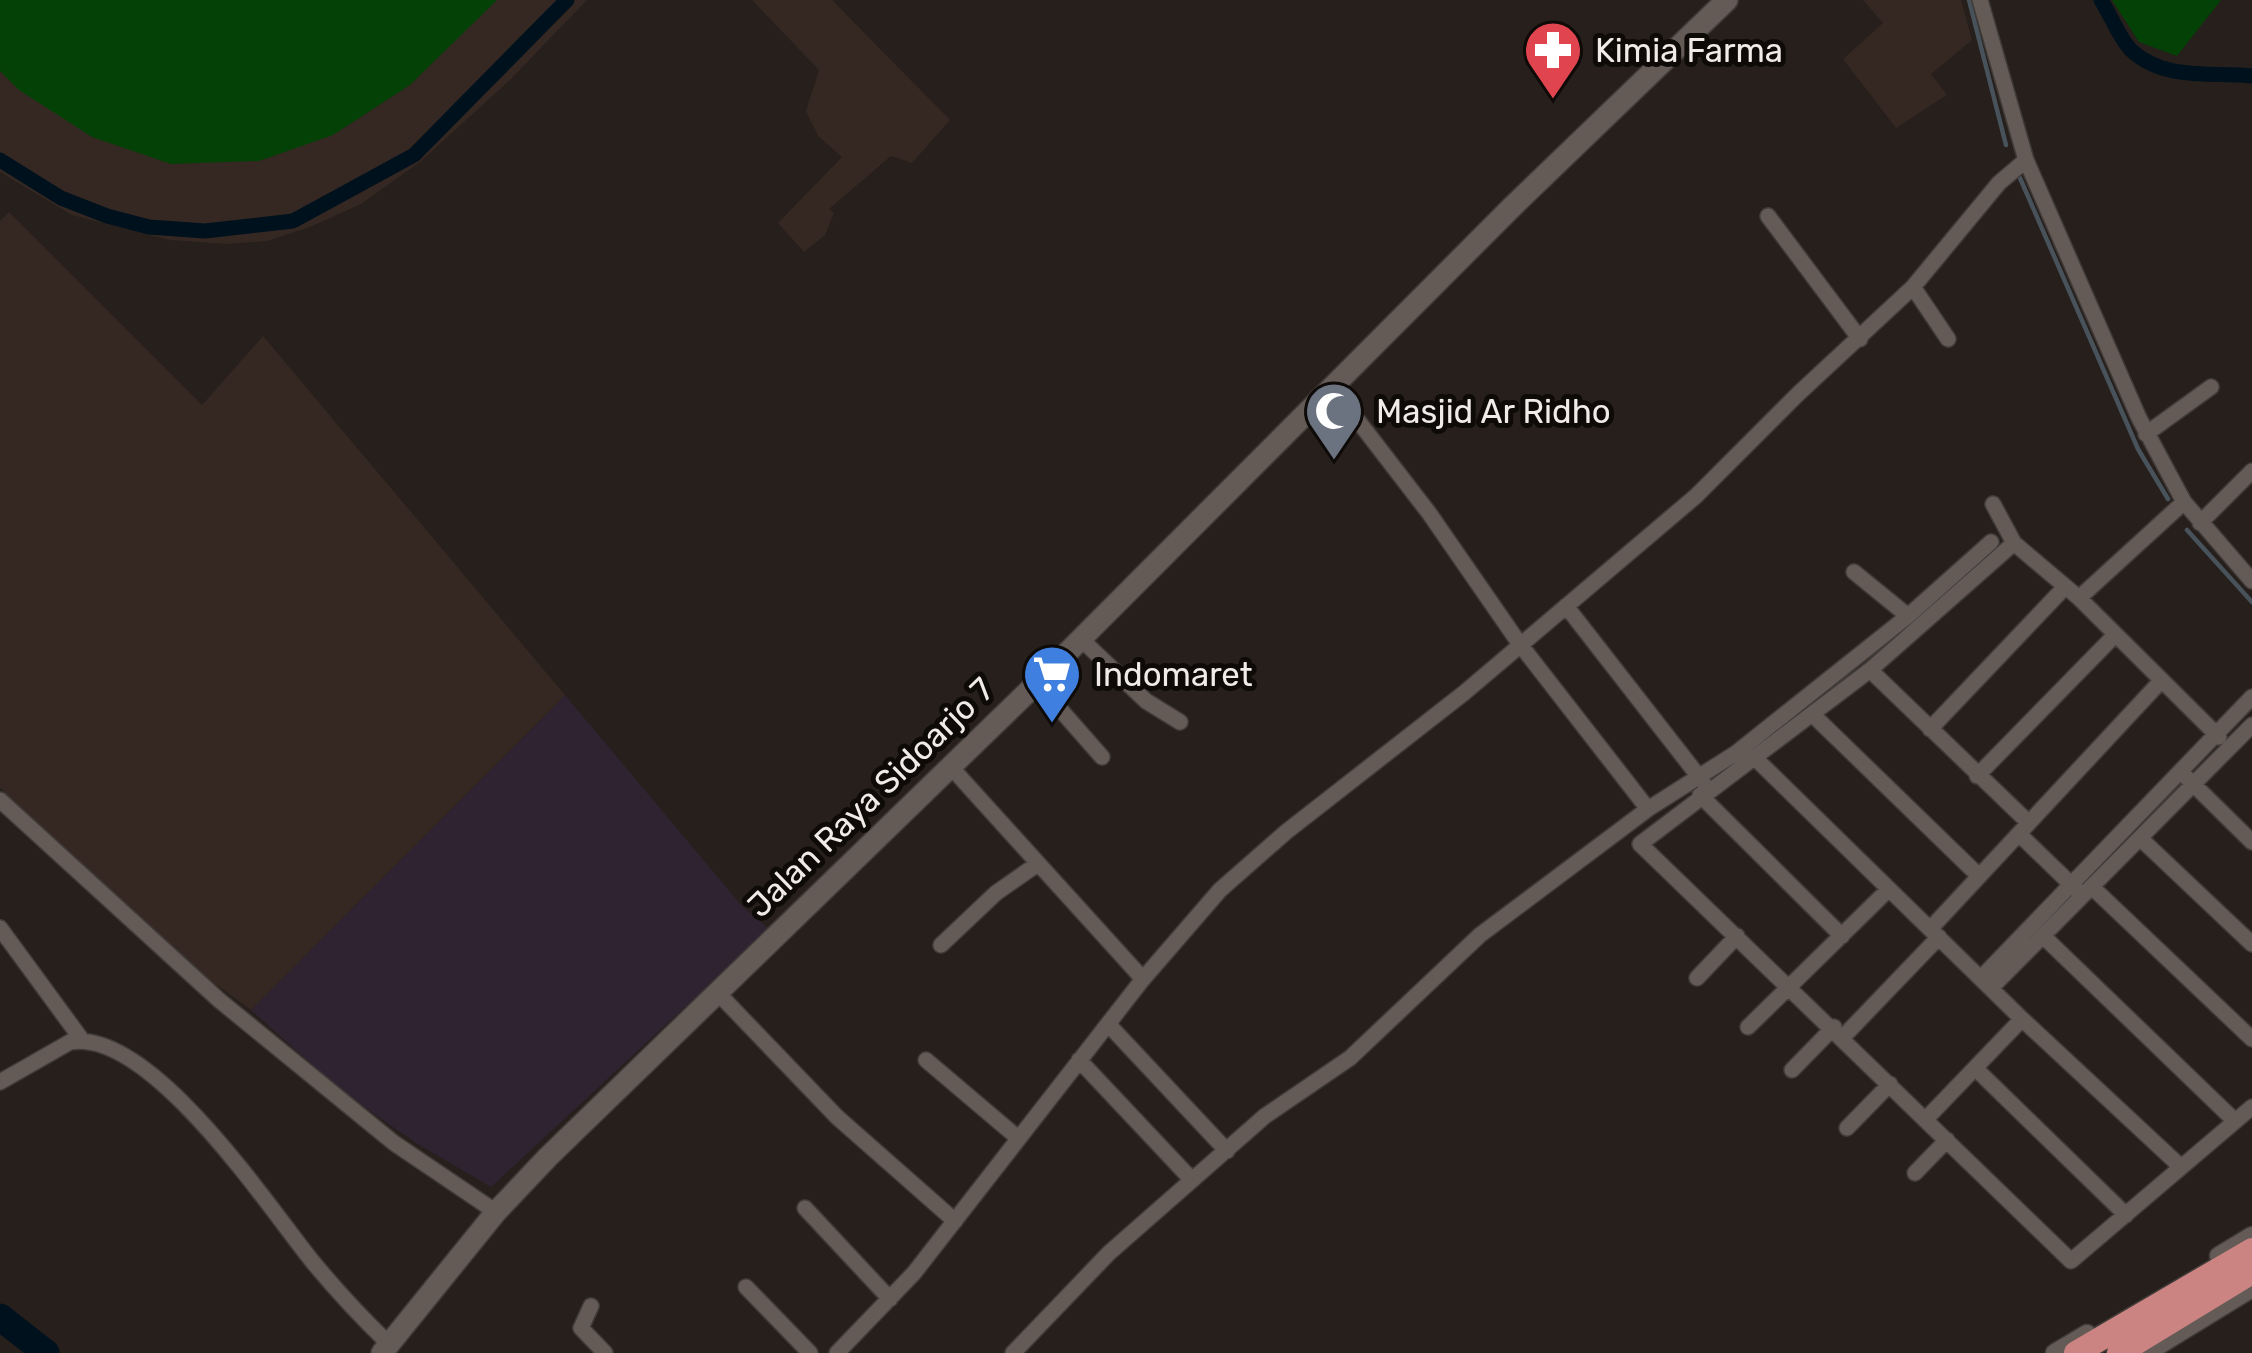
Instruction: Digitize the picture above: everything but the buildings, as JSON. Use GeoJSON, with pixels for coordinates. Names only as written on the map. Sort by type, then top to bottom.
{"type":"FeatureCollection","features":[{"type":"Feature","properties":{"kind":"highway"},"geometry":{"type":"LineString","coordinates":[[2096,1345],[2252,1250]]}},
{"type":"Feature","properties":{"kind":"highway"},"geometry":{"type":"LineString","coordinates":[[2096,1345],[2225,1297],[2252,1272]]}},
{"type":"Feature","properties":{"kind":"main road","name":"Jalan Raya Sidoarjo 7"},"geometry":{"type":"LineString","coordinates":[[385,1348],[496,1212],[1726,0]]}},
{"type":"Feature","properties":{"kind":"street"},"geometry":{"type":"LineString","coordinates":[[1980,0],[2026,160],[2146,434],[2184,502],[2252,581]]}},
{"type":"Feature","properties":{"kind":"street"},"geometry":{"type":"LineString","coordinates":[[838,1353],[955,1221],[1143,979],[1227,884],[1464,693],[1696,496],[1913,287],[1999,183],[2026,160]]}},
{"type":"Feature","properties":{"kind":"street"},"geometry":{"type":"LineString","coordinates":[[1768,216],[1860,339]]}},
{"type":"Feature","properties":{"kind":"street"},"geometry":{"type":"LineString","coordinates":[[1913,287],[1948,339]]}},
{"type":"Feature","properties":{"kind":"street"},"geometry":{"type":"LineString","coordinates":[[1332,387],[1519,643],[1648,809]]}},
{"type":"Feature","properties":{"kind":"street"},"geometry":{"type":"LineString","coordinates":[[2146,434],[2211,387]]}},
{"type":"Feature","properties":{"kind":"street"},"geometry":{"type":"LineString","coordinates":[[2200,523],[2252,471]]}},
{"type":"Feature","properties":{"kind":"street"},"geometry":{"type":"LineString","coordinates":[[2079,598],[2184,502]]}},
{"type":"Feature","properties":{"kind":"street"},"geometry":{"type":"LineString","coordinates":[[1993,504],[2014,543],[2079,598],[2230,747]]}},
{"type":"Feature","properties":{"kind":"street"},"geometry":{"type":"LineString","coordinates":[[1991,542],[1908,616],[1736,753],[1640,844],[2071,1261],[2252,1107]]}},
{"type":"Feature","properties":{"kind":"street"},"geometry":{"type":"LineString","coordinates":[[1013,1353],[1109,1253],[1265,1116],[1351,1058],[1507,913],[1648,809],[1755,758],[1814,715],[2014,543]]}},
{"type":"Feature","properties":{"kind":"street"},"geometry":{"type":"LineString","coordinates":[[1854,572],[1908,616]]}},
{"type":"Feature","properties":{"kind":"street"},"geometry":{"type":"LineString","coordinates":[[1930,729],[2065,587]]}},
{"type":"Feature","properties":{"kind":"street"},"geometry":{"type":"LineString","coordinates":[[1566,606],[1702,787],[1843,936]]}},
{"type":"Feature","properties":{"kind":"street"},"geometry":{"type":"LineString","coordinates":[[1977,776],[2116,635]]}},
{"type":"Feature","properties":{"kind":"street"},"geometry":{"type":"LineString","coordinates":[[1082,639],[1146,701],[1180,722]]}},
{"type":"Feature","properties":{"kind":"street"},"geometry":{"type":"LineString","coordinates":[[1870,670],[2083,890],[2252,1039]]}},
{"type":"Feature","properties":{"kind":"street"},"geometry":{"type":"LineString","coordinates":[[1792,1070],[1838,1032],[1935,933],[1979,876],[2161,681]]}},
{"type":"Feature","properties":{"kind":"street"},"geometry":{"type":"LineString","coordinates":[[1037,683],[1102,757]]}},
{"type":"Feature","properties":{"kind":"street"},"geometry":{"type":"LineString","coordinates":[[1986,983],[2043,936],[2179,771],[2252,697]]}},
{"type":"Feature","properties":{"kind":"street"},"geometry":{"type":"LineString","coordinates":[[1814,715],[1979,876]]}},
{"type":"Feature","properties":{"kind":"street"},"geometry":{"type":"LineString","coordinates":[[1986,983],[2252,725]]}},
{"type":"Feature","properties":{"kind":"street"},"geometry":{"type":"LineString","coordinates":[[1755,758],[2181,1167]]}},
{"type":"Feature","properties":{"kind":"street"},"geometry":{"type":"LineString","coordinates":[[950,766],[1143,979]]}},
{"type":"Feature","properties":{"kind":"street"},"geometry":{"type":"LineString","coordinates":[[2179,771],[2250,836]]}},
{"type":"Feature","properties":{"kind":"street"},"geometry":{"type":"LineString","coordinates":[[0,802],[219,1000],[394,1143],[496,1212]]}},
{"type":"Feature","properties":{"kind":"street"},"geometry":{"type":"LineString","coordinates":[[2140,838],[2252,944]]}},
{"type":"Feature","properties":{"kind":"street"},"geometry":{"type":"LineString","coordinates":[[941,946],[996,893],[1036,865]]}},
{"type":"Feature","properties":{"kind":"street"},"geometry":{"type":"LineString","coordinates":[[1748,1027],[1888,889]]}},
{"type":"Feature","properties":{"kind":"street"},"geometry":{"type":"LineString","coordinates":[[0,928],[82,1040],[131,1060],[210,1128],[385,1348]]}},
{"type":"Feature","properties":{"kind":"street"},"geometry":{"type":"LineString","coordinates":[[1697,978],[1738,936]]}},
{"type":"Feature","properties":{"kind":"street"},"geometry":{"type":"LineString","coordinates":[[2043,936],[2235,1121]]}},
{"type":"Feature","properties":{"kind":"street"},"geometry":{"type":"LineString","coordinates":[[716,991],[837,1117],[955,1221]]}},
{"type":"Feature","properties":{"kind":"street"},"geometry":{"type":"LineString","coordinates":[[1925,1120],[2022,1019]]}},
{"type":"Feature","properties":{"kind":"street"},"geometry":{"type":"LineString","coordinates":[[1108,1024],[1226,1150]]}},
{"type":"Feature","properties":{"kind":"street"},"geometry":{"type":"LineString","coordinates":[[0,1082],[70,1042],[82,1040]]}},
{"type":"Feature","properties":{"kind":"street"},"geometry":{"type":"LineString","coordinates":[[926,1060],[1018,1138]]}},
{"type":"Feature","properties":{"kind":"street"},"geometry":{"type":"LineString","coordinates":[[1079,1060],[1192,1180]]}},
{"type":"Feature","properties":{"kind":"street"},"geometry":{"type":"LineString","coordinates":[[1975,1068],[2126,1215]]}},
{"type":"Feature","properties":{"kind":"street"},"geometry":{"type":"LineString","coordinates":[[1847,1128],[1890,1084]]}},
{"type":"Feature","properties":{"kind":"street"},"geometry":{"type":"LineString","coordinates":[[1915,1172],[1947,1139]]}},
{"type":"Feature","properties":{"kind":"street"},"geometry":{"type":"LineString","coordinates":[[806,1208],[890,1299]]}},
{"type":"Feature","properties":{"kind":"street"},"geometry":{"type":"LineString","coordinates":[[2055,1353],[2096,1345],[2252,1236]]}},
{"type":"Feature","properties":{"kind":"street"},"geometry":{"type":"LineString","coordinates":[[746,1287],[810,1353]]}},
{"type":"Feature","properties":{"kind":"street"},"geometry":{"type":"LineString","coordinates":[[2146,1353],[2225,1297],[2252,1288]]}},
{"type":"Feature","properties":{"kind":"street"},"geometry":{"type":"LineString","coordinates":[[591,1306],[581,1328],[604,1353]]}},
{"type":"Feature","properties":{"kind":"shaded area"},"geometry":{"type":"Polygon","coordinates":[[[0,0],[587,0],[510,80],[420,162],[361,204],[267,241],[226,244],[170,240],[72,215],[0,172],[0,0]]]}},
{"type":"Feature","properties":{"kind":"shaded area"},"geometry":{"type":"Polygon","coordinates":[[[752,0],[832,0],[950,120],[912,163],[891,156],[829,209],[834,213],[825,235],[804,252],[778,223],[842,157],[818,136],[806,111],[819,70],[752,0]]]}},
{"type":"Feature","properties":{"kind":"shaded area"},"geometry":{"type":"Polygon","coordinates":[[[1863,0],[1961,0],[1972,40],[1931,74],[1947,95],[1896,128],[1843,59],[1883,23],[1863,0]]]}},
{"type":"Feature","properties":{"kind":"shaded area"},"geometry":{"type":"Polygon","coordinates":[[[9,212],[202,405],[263,336],[565,695],[251,1010],[192,967],[0,788],[0,221],[9,212]]]}},
{"type":"Feature","properties":{"kind":"shaded area"},"geometry":{"type":"Polygon","coordinates":[[[565,695],[742,906],[769,929],[491,1187],[344,1093],[251,1010],[565,695]]]}},
{"type":"Feature","properties":{"kind":"green space"},"geometry":{"type":"Polygon","coordinates":[[[0,0],[497,0],[410,85],[333,135],[259,161],[171,164],[92,137],[19,90],[0,71],[0,0]]]}},
{"type":"Feature","properties":{"kind":"green space"},"geometry":{"type":"Polygon","coordinates":[[[2112,0],[2221,0],[2177,56],[2139,42],[2112,0]]]}},
{"type":"Feature","properties":{"kind":"waterway"},"geometry":{"type":"LineString","coordinates":[[0,160],[61,198],[149,227],[205,231],[293,221],[414,155],[567,0]]}},
{"type":"Feature","properties":{"kind":"waterway"},"geometry":{"type":"LineString","coordinates":[[1969,0],[2006,145]]}},
{"type":"Feature","properties":{"kind":"waterway"},"geometry":{"type":"LineString","coordinates":[[2101,0],[2127,45],[2144,60],[2173,71],[2252,76]]}},
{"type":"Feature","properties":{"kind":"waterway"},"geometry":{"type":"LineString","coordinates":[[2020,178],[2138,449],[2168,499]]}},
{"type":"Feature","properties":{"kind":"waterway"},"geometry":{"type":"LineString","coordinates":[[2187,530],[2252,602]]}},
{"type":"Feature","properties":{"kind":"waterway"},"geometry":{"type":"LineString","coordinates":[[0,1317],[46,1353]]}},
{"type":"Feature","properties":{"kind":"place","name":"Kimia Farma"},"geometry":{"type":"Point","coordinates":[1553,101]}},
{"type":"Feature","properties":{"kind":"place","name":"Masjid Ar Ridho"},"geometry":{"type":"Point","coordinates":[1334,462]}},
{"type":"Feature","properties":{"kind":"place","name":"Indomaret"},"geometry":{"type":"Point","coordinates":[1052,725]}}]}
